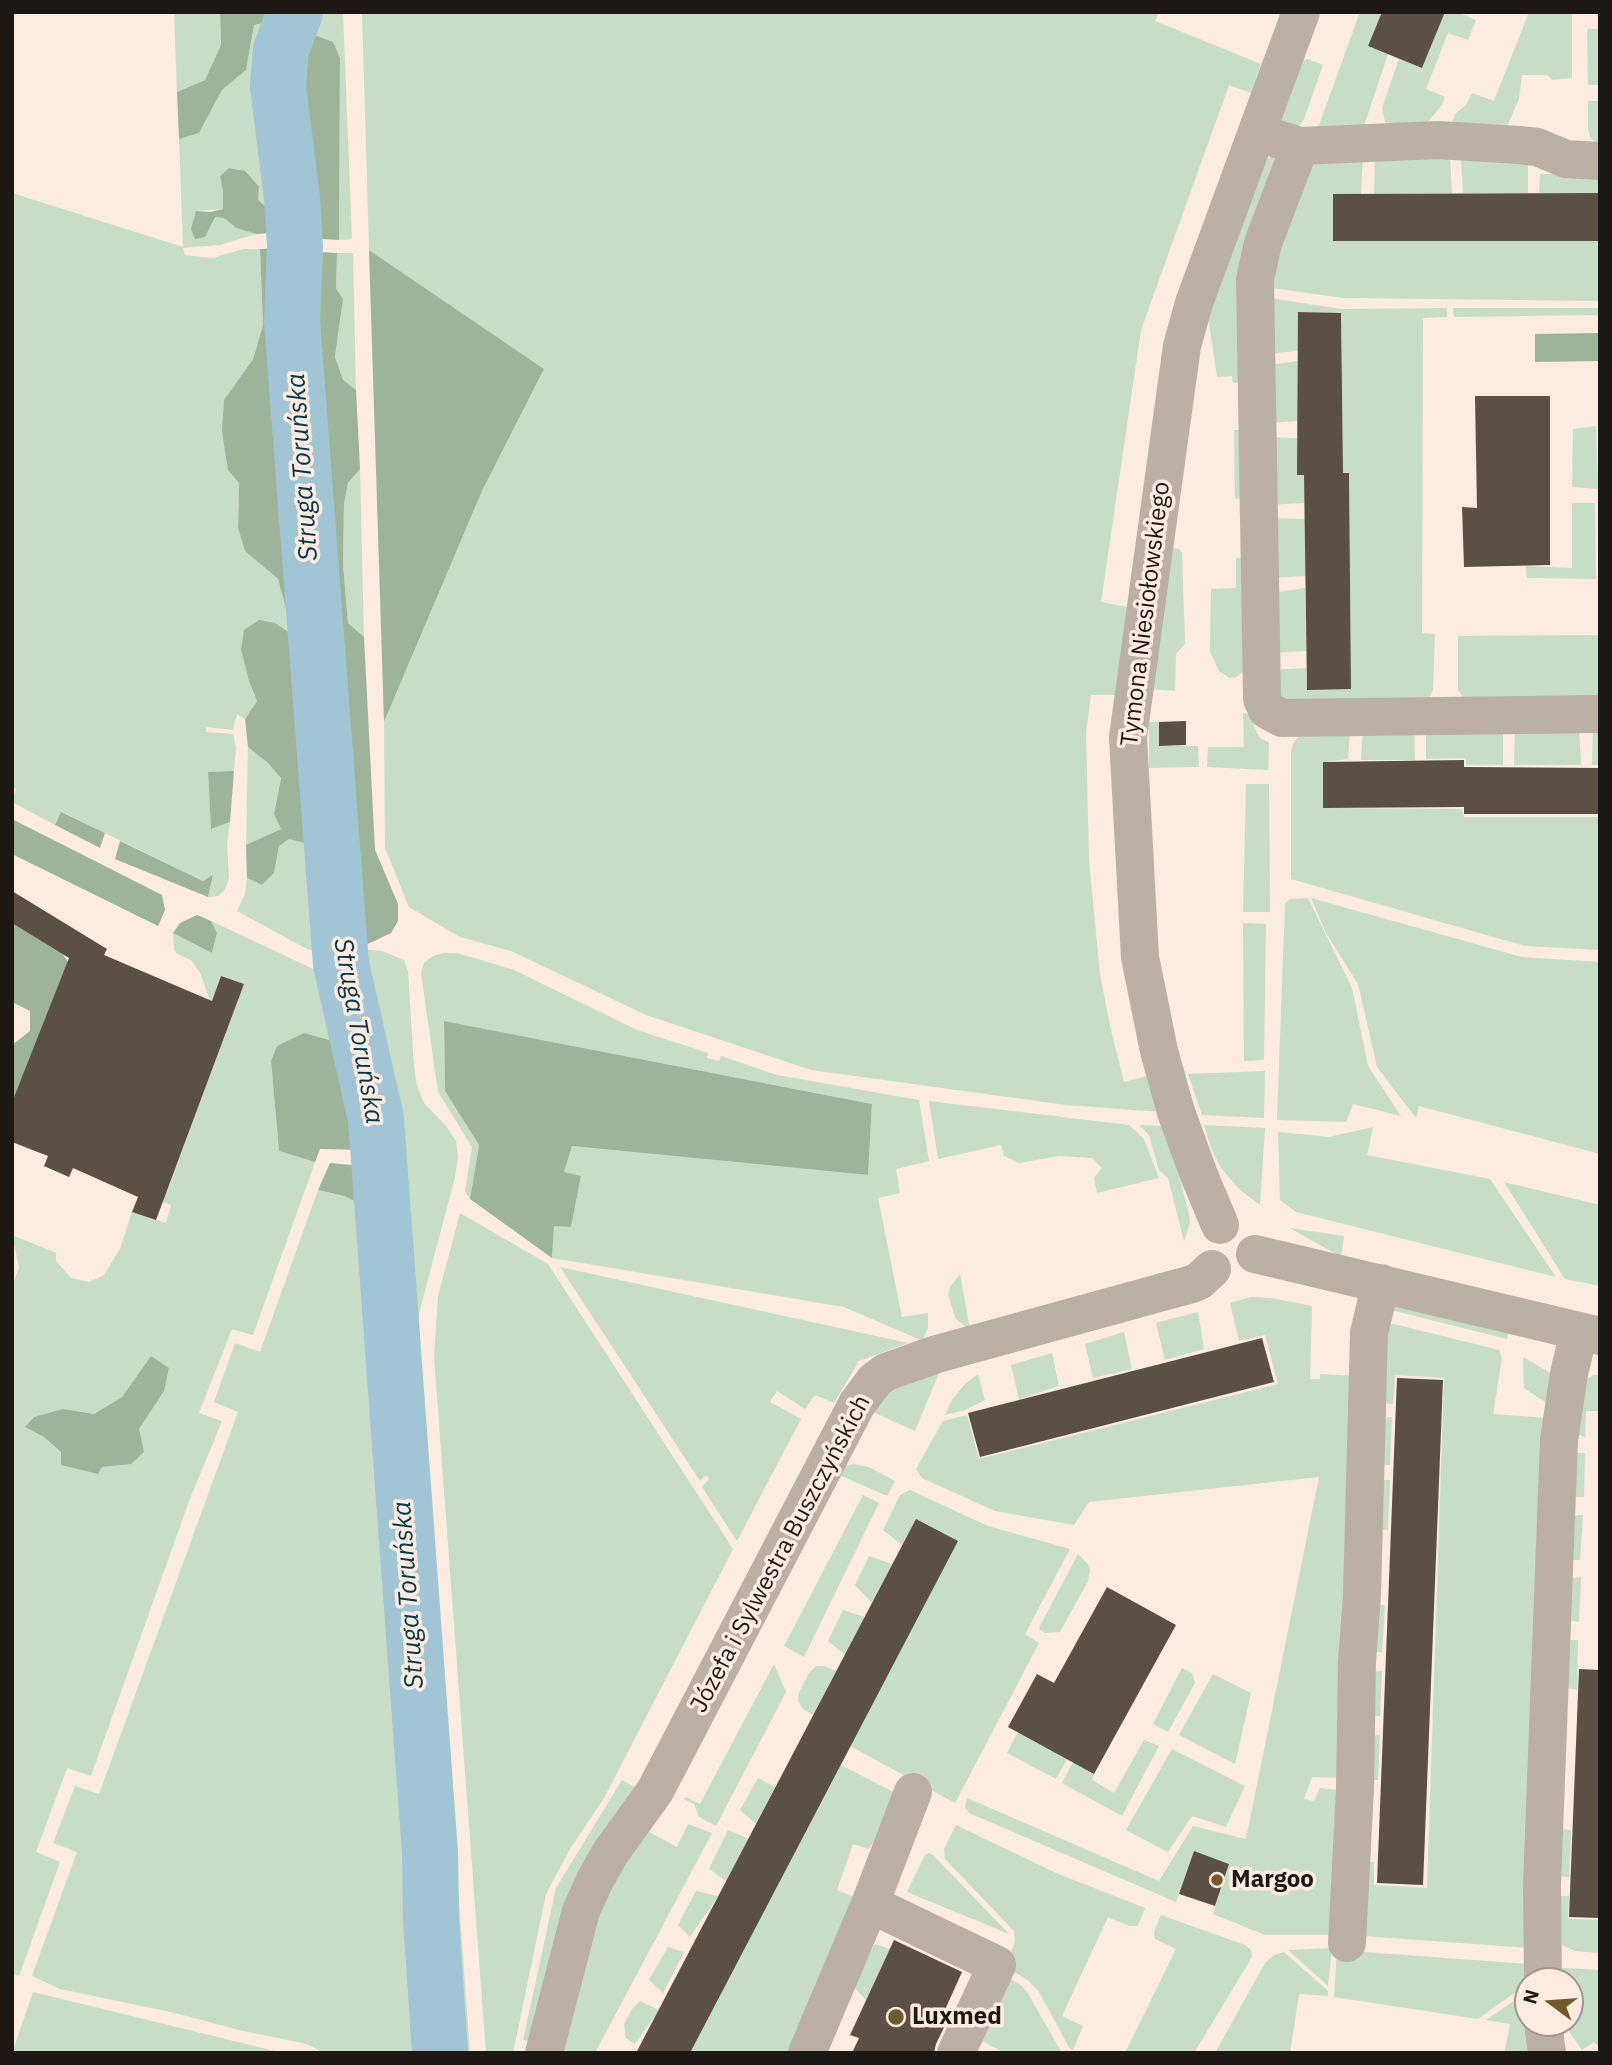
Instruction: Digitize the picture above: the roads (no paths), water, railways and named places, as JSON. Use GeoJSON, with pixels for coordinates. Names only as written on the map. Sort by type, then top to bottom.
{"type":"FeatureCollection","features":[{"type":"Feature","properties":{"kind":"street","name":"Tymona Niesiołowskiego"},"geometry":{"type":"LineString","coordinates":[[1220,1225],[1176,1112],[1159,1051],[1140,957],[1127,748],[1182,345],[1194,303],[1301,12]]}},
{"type":"Feature","properties":{"kind":"street"},"geometry":{"type":"LineString","coordinates":[[1257,133],[1300,146],[1454,141],[1519,145],[1537,148],[1566,159],[1600,162]]}},
{"type":"Feature","properties":{"kind":"street"},"geometry":{"type":"LineString","coordinates":[[1300,146],[1263,243],[1255,279],[1262,699],[1268,710],[1282,718],[1600,714]]}},
{"type":"Feature","properties":{"kind":"street"},"geometry":{"type":"LineString","coordinates":[[1233,1223],[1247,1230],[1255,1245],[1255,1254],[1246,1269],[1238,1274],[1220,1273],[1212,1269],[1207,1262],[1203,1246],[1210,1231],[1220,1225],[1233,1223]]}},
{"type":"Feature","properties":{"kind":"street"},"geometry":{"type":"LineString","coordinates":[[1255,1254],[1590,1333],[1569,1374],[1559,1440],[1542,1884],[1543,1967]]}},
{"type":"Feature","properties":{"kind":"street","name":"Józefa i Sylwestra Buszczyńskich"},"geometry":{"type":"LineString","coordinates":[[544,2053],[582,1911],[595,1880],[611,1852],[655,1791],[857,1404],[875,1380],[886,1372],[937,1354],[1199,1282],[1212,1269]]}},
{"type":"Feature","properties":{"kind":"street"},"geometry":{"type":"LineString","coordinates":[[1347,1943],[1355,1788],[1356,1662],[1362,1595],[1369,1333],[1381,1283]]}},
{"type":"Feature","properties":{"kind":"street"},"geometry":{"type":"LineString","coordinates":[[807,2053],[870,1904],[913,1792]]}},
{"type":"Feature","properties":{"kind":"street"},"geometry":{"type":"LineString","coordinates":[[870,1904],[997,1965],[957,2053]]}},
{"type":"Feature","properties":{"kind":"waterway","name":"Struga Toruńska"},"geometry":{"type":"LineString","coordinates":[[295,12],[281,50],[278,86],[292,198],[295,247],[292,321],[341,964],[376,1119],[430,1853],[431,1919],[440,2053]]}},
{"type":"Feature","properties":{"kind":"place","name":"Margoo"},"geometry":{"type":"Point","coordinates":[1217,1880]}},
{"type":"Feature","properties":{"kind":"place","name":"Luxmed"},"geometry":{"type":"Point","coordinates":[896,2017]}}]}
